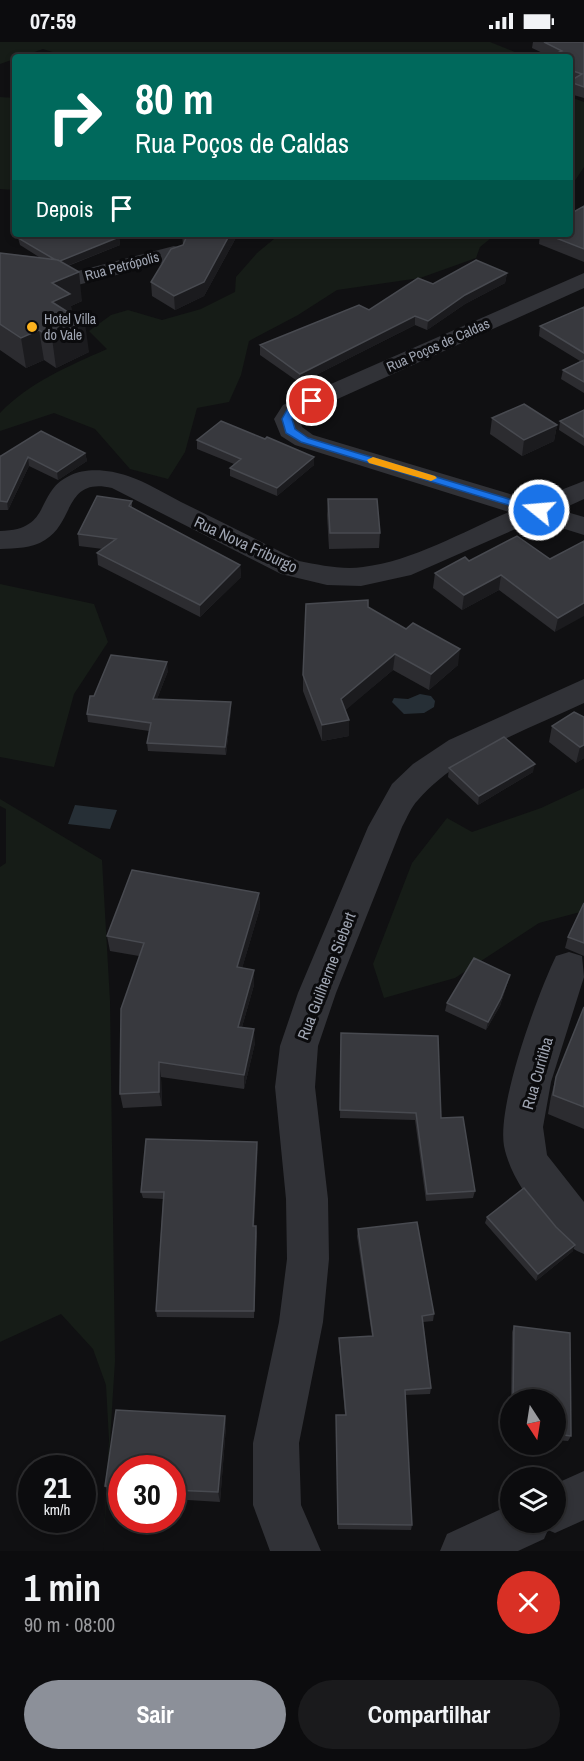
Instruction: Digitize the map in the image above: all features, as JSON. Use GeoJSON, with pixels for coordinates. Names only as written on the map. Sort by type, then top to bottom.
{"type":"FeatureCollection","features":[{"type":"Feature","properties":{"kind":"street","name":"Rua Petrópolis"},"geometry":{"type":"LineString","coordinates":[[0,272],[24,274],[52,281],[70,280],[174,253]]}},
{"type":"Feature","properties":{"kind":"street","name":"Rua Poços de Caldas"},"geometry":{"type":"LineString","coordinates":[[539,510],[304,440],[290,431],[287,419],[292,410],[584,280]]}},
{"type":"Feature","properties":{"kind":"street","name":"Rua Nova Friburgo"},"geometry":{"type":"LineString","coordinates":[[0,540],[25,539],[38,535],[46,527],[59,497],[76,482],[97,477],[120,482],[291,568],[327,576],[361,577],[400,569],[584,489]]}},
{"type":"Feature","properties":{"kind":"street"},"geometry":{"type":"LineString","coordinates":[[539,510],[584,526]]}},
{"type":"Feature","properties":{"kind":"street","name":"Rua Guilherme Siebert"},"geometry":{"type":"LineString","coordinates":[[297,1551],[292,1546],[277,1505],[276,1443],[301,1322],[308,1259],[307,1198],[295,1087],[299,1046],[317,993],[385,827],[404,793],[424,773],[460,748],[584,690]]}},
{"type":"Feature","properties":{"kind":"street","name":"Rua Curitiba"},"geometry":{"type":"LineString","coordinates":[[569,967],[524,1109],[524,1144],[538,1177],[584,1234]]}},
{"type":"Feature","properties":{"kind":"street"},"geometry":{"type":"LineString","coordinates":[[566,1504],[584,1495]]}},
{"type":"Feature","properties":{"kind":"street"},"geometry":{"type":"LineString","coordinates":[[464,1551],[503,1533]]}},
{"type":"Feature","properties":{"kind":"shaded area"},"geometry":{"type":"Polygon","coordinates":[[[0,42],[490,42],[520,54],[59,54],[43,49],[29,54],[12,54],[12,60],[0,64],[0,42]]]}},
{"type":"Feature","properties":{"kind":"shaded area"},"geometry":{"type":"Polygon","coordinates":[[[0,97],[12,98],[12,190],[0,189],[0,97]]]}},
{"type":"Feature","properties":{"kind":"shaded area"},"geometry":{"type":"Polygon","coordinates":[[[573,98],[584,102],[584,167],[573,184],[573,98]]]}},
{"type":"Feature","properties":{"kind":"shaded area"},"geometry":{"type":"Polygon","coordinates":[[[276,237],[492,237],[480,247],[476,258],[420,278],[337,290],[298,315],[249,341],[241,375],[229,402],[197,408],[185,452],[168,479],[130,469],[95,429],[54,413],[0,431],[0,413],[24,392],[50,376],[107,349],[89,331],[111,315],[128,310],[162,320],[201,309],[235,292],[236,277],[257,253],[276,237]]]}},
{"type":"Feature","properties":{"kind":"shaded area"},"geometry":{"type":"Polygon","coordinates":[[[0,584],[94,604],[108,642],[74,694],[54,767],[0,757],[0,584]]]}},
{"type":"Feature","properties":{"kind":"shaded area"},"geometry":{"type":"Polygon","coordinates":[[[420,694],[431,696],[435,701],[434,707],[424,713],[404,714],[392,702],[394,698],[408,699],[420,694]]]}},
{"type":"Feature","properties":{"kind":"shaded area"},"geometry":{"type":"Polygon","coordinates":[[[584,788],[584,911],[539,923],[455,978],[384,998],[373,964],[412,863],[447,818],[472,832],[541,808],[584,788]]]}},
{"type":"Feature","properties":{"kind":"shaded area"},"geometry":{"type":"Polygon","coordinates":[[[0,799],[102,860],[110,1001],[115,1361],[109,1455],[106,1385],[93,1349],[61,1314],[0,1342],[0,867],[6,863],[6,809],[0,806],[0,799]]]}},
{"type":"Feature","properties":{"kind":"shaded area"},"geometry":{"type":"Polygon","coordinates":[[[75,805],[117,810],[110,829],[68,824],[75,805]]]}},
{"type":"Feature","properties":{"kind":"shaded area"},"geometry":{"type":"Polygon","coordinates":[[[108,1458],[108,1472],[103,1551],[108,1458]]]}},
{"type":"Feature","properties":{"kind":"building"},"geometry":{"type":"Polygon","coordinates":[[[544,42],[584,42],[584,87],[573,83],[573,79],[582,74],[573,71],[573,54],[555,54],[562,51],[544,42]]]}},
{"type":"Feature","properties":{"kind":"building"},"geometry":{"type":"Polygon","coordinates":[[[584,206],[584,249],[554,237],[573,237],[573,212],[584,206]]]}},
{"type":"Feature","properties":{"kind":"building"},"geometry":{"type":"Polygon","coordinates":[[[20,237],[119,237],[60,261],[18,238],[20,237]]]}},
{"type":"Feature","properties":{"kind":"building"},"geometry":{"type":"Polygon","coordinates":[[[228,237],[204,282],[174,296],[151,282],[171,249],[183,245],[186,238],[228,237]]]}},
{"type":"Feature","properties":{"kind":"building"},"geometry":{"type":"Polygon","coordinates":[[[0,253],[58,260],[79,272],[52,283],[70,294],[52,302],[85,323],[52,338],[39,330],[21,338],[0,324],[0,253]]]}},
{"type":"Feature","properties":{"kind":"building"},"geometry":{"type":"Polygon","coordinates":[[[476,260],[507,273],[465,295],[428,321],[415,316],[300,374],[260,345],[359,305],[369,310],[418,278],[433,284],[476,260]]]}},
{"type":"Feature","properties":{"kind":"building"},"geometry":{"type":"Polygon","coordinates":[[[584,307],[584,353],[540,326],[584,307]]]}},
{"type":"Feature","properties":{"kind":"building"},"geometry":{"type":"Polygon","coordinates":[[[584,360],[584,382],[563,370],[584,360]]]}},
{"type":"Feature","properties":{"kind":"building"},"geometry":{"type":"Polygon","coordinates":[[[524,404],[557,425],[524,440],[492,418],[524,404]]]}},
{"type":"Feature","properties":{"kind":"building"},"geometry":{"type":"Polygon","coordinates":[[[584,410],[584,437],[560,421],[584,410]]]}},
{"type":"Feature","properties":{"kind":"building"},"geometry":{"type":"Polygon","coordinates":[[[221,421],[314,457],[277,488],[230,468],[241,459],[197,440],[221,421]]]}},
{"type":"Feature","properties":{"kind":"building"},"geometry":{"type":"Polygon","coordinates":[[[41,431],[85,453],[57,472],[28,457],[7,502],[0,501],[0,456],[41,431]]]}},
{"type":"Feature","properties":{"kind":"building"},"geometry":{"type":"Polygon","coordinates":[[[97,496],[132,501],[129,506],[240,565],[200,605],[97,553],[116,539],[78,534],[97,496]]]}},
{"type":"Feature","properties":{"kind":"building"},"geometry":{"type":"Polygon","coordinates":[[[328,499],[377,499],[380,533],[330,533],[328,499]]]}},
{"type":"Feature","properties":{"kind":"building"},"geometry":{"type":"Polygon","coordinates":[[[517,536],[550,559],[584,541],[584,603],[558,618],[501,575],[464,595],[435,573],[465,557],[469,561],[517,536]]]}},
{"type":"Feature","properties":{"kind":"building"},"geometry":{"type":"Polygon","coordinates":[[[368,600],[368,607],[406,629],[413,623],[460,649],[431,674],[395,654],[341,699],[349,720],[322,725],[303,675],[306,604],[368,600]]]}},
{"type":"Feature","properties":{"kind":"building"},"geometry":{"type":"Polygon","coordinates":[[[111,655],[167,662],[153,699],[231,702],[225,747],[147,743],[151,723],[87,714],[90,696],[94,696],[111,655]]]}},
{"type":"Feature","properties":{"kind":"building"},"geometry":{"type":"Polygon","coordinates":[[[574,712],[584,717],[584,745],[580,747],[552,726],[574,712]]]}},
{"type":"Feature","properties":{"kind":"building"},"geometry":{"type":"Polygon","coordinates":[[[504,737],[535,764],[479,796],[449,768],[504,737]]]}},
{"type":"Feature","properties":{"kind":"building"},"geometry":{"type":"Polygon","coordinates":[[[132,870],[259,893],[237,967],[254,970],[238,1027],[254,1029],[244,1075],[159,1062],[159,1092],[120,1094],[121,1009],[144,943],[107,936],[132,870]]]}},
{"type":"Feature","properties":{"kind":"building"},"geometry":{"type":"Polygon","coordinates":[[[584,903],[584,943],[568,937],[584,903]]]}},
{"type":"Feature","properties":{"kind":"building"},"geometry":{"type":"Polygon","coordinates":[[[474,958],[510,975],[488,1022],[447,1003],[474,958]]]}},
{"type":"Feature","properties":{"kind":"building"},"geometry":{"type":"Polygon","coordinates":[[[584,1007],[584,1107],[553,1095],[556,1077],[584,1007]]]}},
{"type":"Feature","properties":{"kind":"building"},"geometry":{"type":"Polygon","coordinates":[[[341,1033],[438,1036],[441,1118],[463,1117],[475,1191],[427,1194],[416,1113],[340,1110],[341,1033]]]}},
{"type":"Feature","properties":{"kind":"building"},"geometry":{"type":"Polygon","coordinates":[[[146,1139],[257,1142],[253,1226],[256,1226],[254,1311],[156,1311],[164,1192],[141,1192],[146,1139]]]}},
{"type":"Feature","properties":{"kind":"building"},"geometry":{"type":"Polygon","coordinates":[[[524,1188],[556,1227],[575,1245],[538,1274],[487,1217],[524,1188]]]}},
{"type":"Feature","properties":{"kind":"building"},"geometry":{"type":"Polygon","coordinates":[[[417,1222],[434,1314],[422,1316],[431,1388],[405,1390],[412,1525],[338,1524],[336,1415],[346,1415],[339,1338],[373,1336],[358,1229],[417,1222]]]}},
{"type":"Feature","properties":{"kind":"building"},"geometry":{"type":"Polygon","coordinates":[[[514,1326],[570,1333],[571,1436],[566,1435],[566,1389],[513,1389],[514,1326]]]}},
{"type":"Feature","properties":{"kind":"building"},"geometry":{"type":"Polygon","coordinates":[[[116,1410],[225,1416],[218,1492],[186,1491],[186,1455],[109,1455],[116,1410]]]}},
{"type":"Feature","properties":{"kind":"building"},"geometry":{"type":"Polygon","coordinates":[[[108,1465],[108,1486],[105,1486],[108,1465]]]}},
{"type":"Feature","properties":{"kind":"slow traffic"},"geometry":{"type":"LineString","coordinates":[[373,460],[431,478]]}},
{"type":"Feature","properties":{"kind":"place","name":"Hotel Villa do Vale"},"geometry":{"type":"Point","coordinates":[32,327]}},
{"type":"Feature","properties":{"kind":"route"},"geometry":{"type":"LineString","coordinates":[[312,401],[292,410],[287,419],[290,431],[304,440],[539,510]]}}]}
